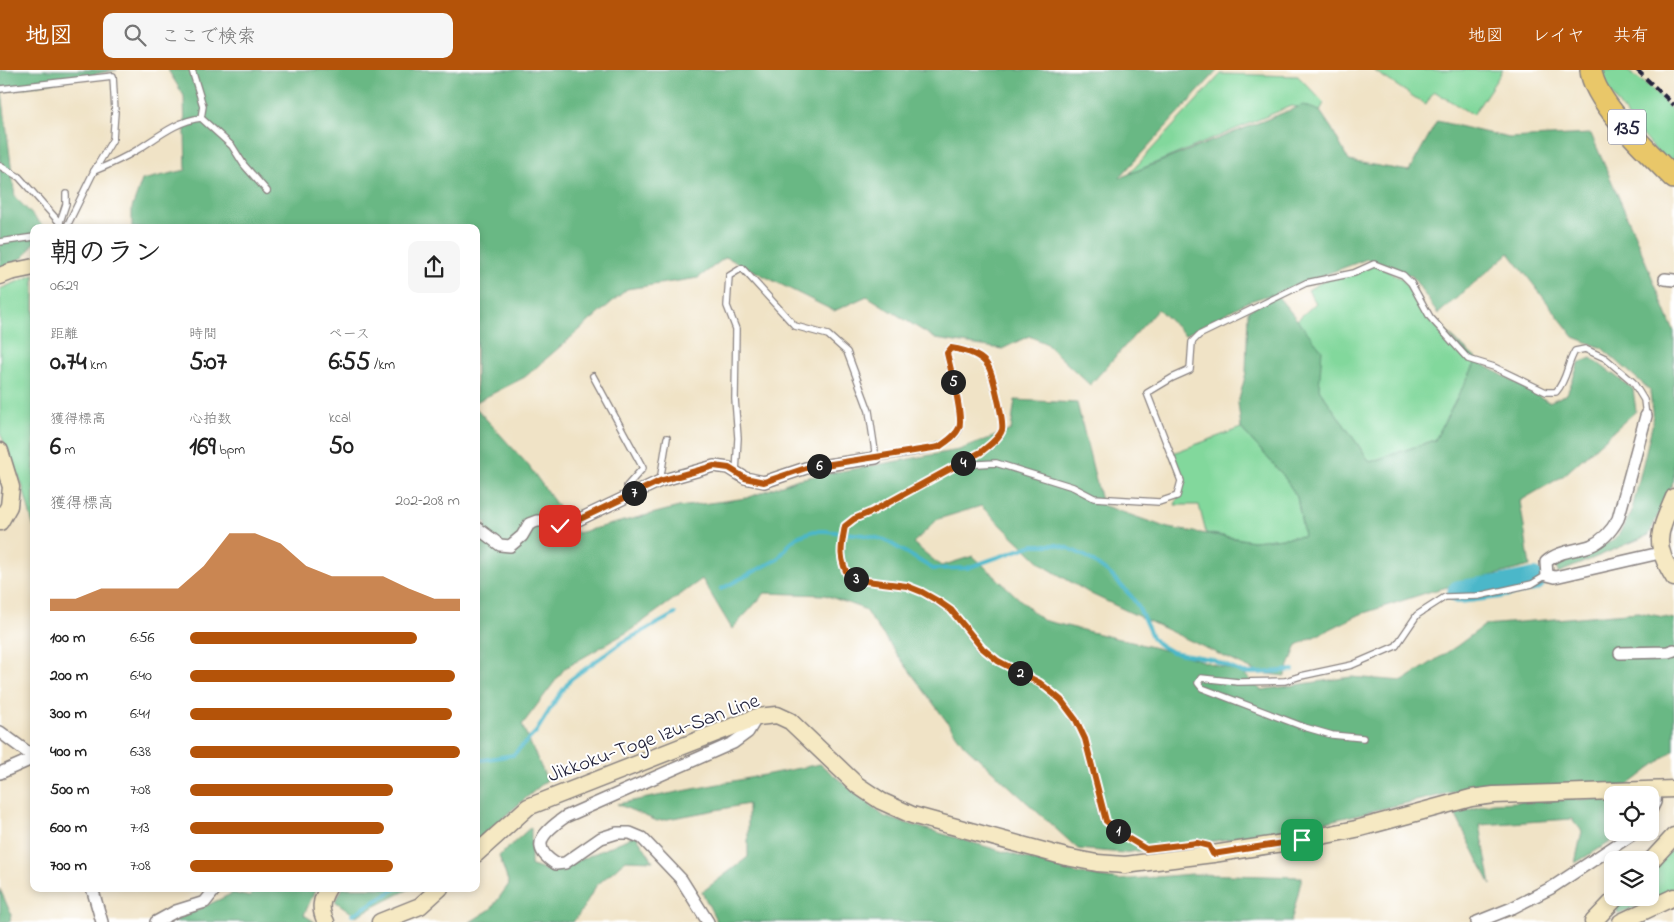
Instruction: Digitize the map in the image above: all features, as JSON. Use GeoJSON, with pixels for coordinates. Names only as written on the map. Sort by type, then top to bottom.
{"type":"FeatureCollection","features":[{"type":"Feature","properties":{"kind":"highway","name":"135"},"geometry":{"type":"LineString","coordinates":[[1590,70],[1591,77],[1605,103],[1674,178]]}},
{"type":"Feature","properties":{"kind":"main road"},"geometry":{"type":"LineString","coordinates":[[0,276],[30,268]]}},
{"type":"Feature","properties":{"kind":"main road"},"geometry":{"type":"LineString","coordinates":[[0,451],[11,487],[9,506],[0,522]]}},
{"type":"Feature","properties":{"kind":"main road"},"geometry":{"type":"LineString","coordinates":[[1674,498],[1662,526],[1660,538],[1660,553],[1674,578]]}},
{"type":"Feature","properties":{"kind":"main road","name":"Jikkoku-Toge Izu-San Line"},"geometry":{"type":"LineString","coordinates":[[480,850],[528,806],[757,718],[777,715],[790,720],[857,785],[881,801],[912,815],[1066,857],[1097,863],[1125,865],[1302,840],[1356,829],[1471,798],[1494,795],[1604,790]]}},
{"type":"Feature","properties":{"kind":"main road","name":"Jikkoku-Toge Izu-San Line"},"geometry":{"type":"LineString","coordinates":[[1659,788],[1674,789]]}},
{"type":"Feature","properties":{"kind":"main road"},"geometry":{"type":"LineString","coordinates":[[1659,852],[1674,836]]}},
{"type":"Feature","properties":{"kind":"main road"},"geometry":{"type":"LineString","coordinates":[[325,892],[322,897],[321,912],[326,922]]}},
{"type":"Feature","properties":{"kind":"main road"},"geometry":{"type":"LineString","coordinates":[[380,922],[420,906],[436,892]]}},
{"type":"Feature","properties":{"kind":"main road"},"geometry":{"type":"LineString","coordinates":[[1621,922],[1674,897]]}},
{"type":"Feature","properties":{"kind":"main road"},"geometry":{"type":"LineString","coordinates":[[1593,922],[1608,906]]}},
{"type":"Feature","properties":{"kind":"street"},"geometry":{"type":"LineString","coordinates":[[1646,416],[1618,519],[1611,531],[1592,545],[1553,556],[1546,562],[1547,575],[1555,577],[1660,553]]}},
{"type":"Feature","properties":{"kind":"street"},"geometry":{"type":"LineString","coordinates":[[480,530],[500,545],[510,546],[522,536],[528,524],[537,521],[548,521],[560,526],[580,519],[660,481],[714,466],[729,468],[745,478],[764,482],[806,468],[876,458]]}},
{"type":"Feature","properties":{"kind":"street"},"geometry":{"type":"LineString","coordinates":[[1620,653],[1668,652],[1674,650]]}},
{"type":"Feature","properties":{"kind":"street"},"geometry":{"type":"LineString","coordinates":[[708,922],[682,879],[642,838],[630,833],[617,833],[601,838],[565,863],[556,864],[547,859],[541,850],[541,840],[547,830],[565,817],[733,744],[748,732],[757,718]]}},
{"type":"Feature","properties":{"kind":"street"},"geometry":{"type":"LineString","coordinates":[[0,732],[30,755]]}},
{"type":"Feature","properties":{"kind":"street"},"geometry":{"type":"LineString","coordinates":[[0,773],[30,760]]}},
{"type":"Feature","properties":{"kind":"street"},"geometry":{"type":"LineString","coordinates":[[1477,922],[1512,908],[1551,888],[1622,841]]}},
{"type":"Feature","properties":{"kind":"street"},"geometry":{"type":"LineString","coordinates":[[93,892],[102,922]]}},
{"type":"Feature","properties":{"kind":"street"},"geometry":{"type":"LineString","coordinates":[[156,922],[176,911],[205,902],[213,892]]}},
{"type":"Feature","properties":{"kind":"lane"},"geometry":{"type":"LineString","coordinates":[[192,70],[203,106],[201,118]]}},
{"type":"Feature","properties":{"kind":"lane"},"geometry":{"type":"LineString","coordinates":[[0,88],[113,76],[116,112],[113,140],[94,171],[68,224]]}},
{"type":"Feature","properties":{"kind":"lane"},"geometry":{"type":"LineString","coordinates":[[94,171],[120,160],[180,123],[201,118]]}},
{"type":"Feature","properties":{"kind":"lane"},"geometry":{"type":"LineString","coordinates":[[201,118],[232,146],[244,166],[267,191]]}},
{"type":"Feature","properties":{"kind":"lane"},"geometry":{"type":"LineString","coordinates":[[0,166],[19,177],[58,224]]}},
{"type":"Feature","properties":{"kind":"lane"},"geometry":{"type":"LineString","coordinates":[[59,224],[66,204],[66,194]]}},
{"type":"Feature","properties":{"kind":"lane"},"geometry":{"type":"LineString","coordinates":[[0,242],[30,238]]}},
{"type":"Feature","properties":{"kind":"lane"},"geometry":{"type":"LineString","coordinates":[[958,466],[996,463],[1073,487],[1094,498],[1159,502],[1177,496],[1181,480],[1147,393],[1190,370],[1192,342],[1200,335],[1306,283],[1354,273],[1374,264],[1403,275],[1411,283],[1430,317],[1468,359],[1494,367],[1546,392],[1556,392],[1564,384],[1575,351],[1585,349],[1605,358],[1633,382],[1644,400],[1646,416]]}},
{"type":"Feature","properties":{"kind":"lane"},"geometry":{"type":"LineString","coordinates":[[736,473],[738,438],[735,399],[736,329],[727,306],[729,276],[742,268],[795,326],[828,335],[847,352],[869,410],[876,458],[939,447],[953,438],[960,426],[959,410],[947,353],[951,348],[963,350],[980,358],[988,366],[1003,416],[1002,430],[994,441],[981,452],[873,511],[854,519],[845,526],[841,556],[843,568],[850,579],[907,586],[930,596],[951,610],[982,648],[998,661],[1040,683],[1061,700],[1076,720],[1085,739],[1106,821],[1126,837],[1146,849],[1197,843],[1209,846],[1213,854]]}},
{"type":"Feature","properties":{"kind":"lane"},"geometry":{"type":"LineString","coordinates":[[593,376],[643,468],[627,486],[628,496]]}},
{"type":"Feature","properties":{"kind":"lane"},"geometry":{"type":"LineString","coordinates":[[660,481],[667,438]]}},
{"type":"Feature","properties":{"kind":"lane"},"geometry":{"type":"LineString","coordinates":[[1363,738],[1332,735],[1304,727],[1202,688],[1198,683],[1201,678],[1238,682],[1285,681],[1352,665],[1396,646],[1417,615],[1445,597],[1478,596],[1532,584],[1547,575]]}},
{"type":"Feature","properties":{"kind":"green space"},"geometry":{"type":"Polygon","coordinates":[[[0,70],[117,70],[2,92],[15,197],[41,224],[30,224],[30,249],[24,257],[0,269],[0,70]]]}},
{"type":"Feature","properties":{"kind":"green space"},"geometry":{"type":"Polygon","coordinates":[[[168,70],[1218,70],[1119,178],[1303,105],[1320,111],[1349,161],[1409,171],[1437,121],[1509,138],[1591,134],[1674,332],[1674,480],[1649,535],[1558,573],[1557,565],[1615,540],[1631,514],[1653,422],[1650,390],[1602,348],[1574,337],[1509,253],[1438,314],[1412,276],[1367,259],[1275,293],[1322,350],[1319,389],[1370,462],[1435,440],[1476,362],[1430,317],[1481,363],[1549,402],[1567,394],[1579,363],[1591,358],[1633,389],[1636,411],[1563,476],[1520,501],[1530,566],[1432,591],[1361,614],[1297,645],[1285,676],[1259,673],[1091,594],[1044,566],[981,506],[938,519],[913,543],[941,566],[973,556],[1042,620],[1172,652],[1243,673],[1261,690],[1351,677],[1403,681],[1457,646],[1485,625],[1638,612],[1674,619],[1674,750],[1627,786],[1480,786],[1282,832],[1123,853],[1078,849],[964,745],[864,609],[825,595],[765,593],[732,629],[702,579],[631,630],[565,668],[522,725],[547,780],[480,838],[480,532],[487,524],[480,519],[480,412],[528,465],[577,533],[679,507],[747,498],[798,479],[959,450],[1011,430],[1015,400],[1077,403],[1102,505],[1168,528],[1253,541],[1304,536],[1297,497],[1283,475],[1241,428],[1238,403],[1246,373],[1248,311],[1272,294],[1247,302],[1185,335],[1158,309],[1090,385],[1045,343],[1029,336],[1002,349],[936,339],[867,296],[834,311],[726,257],[698,278],[627,289],[525,377],[480,400],[480,224],[132,224],[132,208],[142,180],[186,170],[184,96],[168,70]]]}},
{"type":"Feature","properties":{"kind":"green space"},"geometry":{"type":"Polygon","coordinates":[[[1373,70],[1503,70],[1473,115],[1434,91],[1426,105],[1373,70]]]}},
{"type":"Feature","properties":{"kind":"green space"},"geometry":{"type":"Polygon","coordinates":[[[1601,70],[1626,70],[1650,87],[1674,112],[1674,171],[1621,107],[1604,81],[1601,70]]]}},
{"type":"Feature","properties":{"kind":"green space"},"geometry":{"type":"Polygon","coordinates":[[[1221,74],[1298,76],[1324,103],[1320,111],[1291,106],[1129,174],[1221,74]]]}},
{"type":"Feature","properties":{"kind":"green space"},"geometry":{"type":"Polygon","coordinates":[[[1374,264],[1402,279],[1428,320],[1476,362],[1435,440],[1370,462],[1319,389],[1320,348],[1297,320],[1316,303],[1308,290],[1327,279],[1374,264]]]}},
{"type":"Feature","properties":{"kind":"green space"},"geometry":{"type":"Polygon","coordinates":[[[30,277],[30,513],[22,484],[0,433],[0,289],[30,277]]]}},
{"type":"Feature","properties":{"kind":"green space"},"geometry":{"type":"Polygon","coordinates":[[[1241,428],[1283,475],[1297,497],[1304,536],[1253,541],[1206,533],[1199,505],[1175,505],[1184,482],[1170,454],[1241,428]]]}},
{"type":"Feature","properties":{"kind":"green space"},"geometry":{"type":"Polygon","coordinates":[[[820,764],[885,817],[1076,873],[1119,880],[1192,874],[1302,877],[1291,922],[717,922],[702,892],[748,857],[748,804],[657,821],[617,804],[820,764]]]}},
{"type":"Feature","properties":{"kind":"green space"},"geometry":{"type":"Polygon","coordinates":[[[1604,798],[1604,841],[1610,841],[1575,863],[1582,831],[1572,819],[1480,825],[1491,885],[1455,814],[1493,803],[1604,798]]]}},
{"type":"Feature","properties":{"kind":"green space"},"geometry":{"type":"Polygon","coordinates":[[[531,827],[531,866],[553,872],[636,835],[653,861],[626,860],[596,886],[573,922],[470,922],[491,909],[509,884],[499,856],[531,827]]]}},
{"type":"Feature","properties":{"kind":"green space"},"geometry":{"type":"Polygon","coordinates":[[[1674,847],[1674,890],[1659,897],[1659,863],[1674,847]]]}},
{"type":"Feature","properties":{"kind":"green space"},"geometry":{"type":"Polygon","coordinates":[[[0,889],[11,914],[10,922],[0,922],[0,889]]]}},
{"type":"Feature","properties":{"kind":"green space"},"geometry":{"type":"Polygon","coordinates":[[[252,892],[314,892],[304,915],[315,922],[172,922],[233,893],[250,897],[252,892]]]}},
{"type":"Feature","properties":{"kind":"green space"},"geometry":{"type":"Polygon","coordinates":[[[341,892],[403,892],[356,916],[335,901],[341,892]]]}},
{"type":"Feature","properties":{"kind":"green space"},"geometry":{"type":"Polygon","coordinates":[[[1615,906],[1637,906],[1619,914],[1615,906]]]}},
{"type":"Feature","properties":{"kind":"waterway"},"geometry":{"type":"LineString","coordinates":[[721,589],[778,559],[791,542],[799,536],[814,531],[864,535],[885,540],[933,569],[967,568],[1033,545],[1057,545],[1087,557],[1111,575],[1138,606],[1153,639],[1172,652],[1211,659],[1243,673],[1293,670]]}},
{"type":"Feature","properties":{"kind":"waterway"},"geometry":{"type":"LineString","coordinates":[[1459,592],[1534,580]]}},
{"type":"Feature","properties":{"kind":"waterway"},"geometry":{"type":"LineString","coordinates":[[480,760],[513,755],[536,732],[571,679],[621,643],[675,614]]}},
{"type":"Feature","properties":{"kind":"waterway"},"geometry":{"type":"LineString","coordinates":[[352,915],[390,892]]}},
{"type":"Feature","properties":{"kind":"railway"},"geometry":{"type":"LineString","coordinates":[[1637,70],[1674,105]]}},
{"type":"Feature","properties":{"kind":"route"},"geometry":{"type":"LineString","coordinates":[[560,526],[580,519],[660,481],[714,466],[729,468],[745,478],[764,482],[806,468],[939,447],[953,438],[960,426],[959,410],[947,353],[951,348],[963,350],[980,358],[988,366],[1003,416],[1002,430],[994,441],[981,452],[873,511],[854,519],[845,526],[841,556],[843,568],[850,579],[907,586],[938,601],[951,610],[982,648],[998,661],[1040,683],[1061,700],[1076,720],[1085,739],[1106,821],[1126,837],[1146,849],[1197,843],[1209,846],[1213,854],[1302,840]]}}]}
